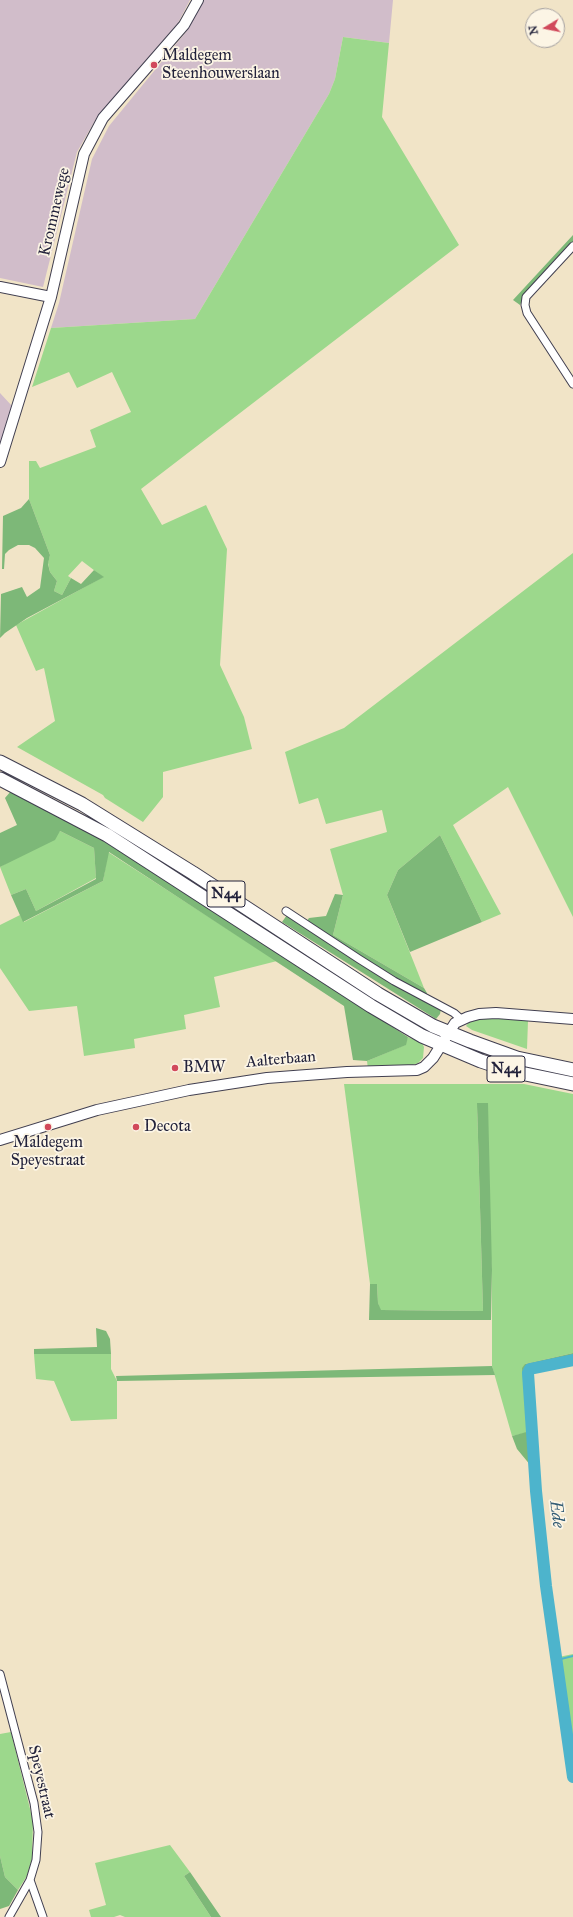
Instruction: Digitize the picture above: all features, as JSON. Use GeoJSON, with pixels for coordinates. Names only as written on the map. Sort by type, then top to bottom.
{"type":"FeatureCollection","features":[{"type":"Feature","properties":{"kind":"highway","name":"N44"},"geometry":{"type":"LineString","coordinates":[[0,762],[82,804],[193,873],[378,994],[448,1033],[517,1058],[573,1070]]}},
{"type":"Feature","properties":{"kind":"highway","name":"N44"},"geometry":{"type":"LineString","coordinates":[[0,779],[107,835],[371,1006],[422,1036],[511,1071],[573,1084]]}},
{"type":"Feature","properties":{"kind":"street","name":"Krommewege"},"geometry":{"type":"LineString","coordinates":[[0,462],[51,297],[84,154],[92,136],[103,118],[115,102],[184,25],[198,0]]}},
{"type":"Feature","properties":{"kind":"street"},"geometry":{"type":"LineString","coordinates":[[573,246],[526,297],[525,305],[527,313],[573,384]]}},
{"type":"Feature","properties":{"kind":"street"},"geometry":{"type":"LineString","coordinates":[[0,287],[51,297]]}},
{"type":"Feature","properties":{"kind":"street"},"geometry":{"type":"LineString","coordinates":[[286,911],[394,981],[454,1013],[462,1020],[478,1014],[496,1013],[573,1019]]}},
{"type":"Feature","properties":{"kind":"street","name":"Aalterbaan"},"geometry":{"type":"LineString","coordinates":[[0,1140],[97,1110],[189,1090],[267,1078],[347,1072],[417,1070],[430,1062],[455,1023],[462,1020]]}},
{"type":"Feature","properties":{"kind":"street","name":"Speyestraat"},"geometry":{"type":"LineString","coordinates":[[0,1674],[37,1818],[38,1846],[30,1880],[10,1917]]}},
{"type":"Feature","properties":{"kind":"street"},"geometry":{"type":"LineString","coordinates":[[30,1880],[43,1917]]}},
{"type":"Feature","properties":{"kind":"shaded area"},"geometry":{"type":"Polygon","coordinates":[[[0,0],[190,0],[178,23],[97,117],[77,152],[43,287],[0,278],[0,0]]]}},
{"type":"Feature","properties":{"kind":"shaded area"},"geometry":{"type":"Polygon","coordinates":[[[204,0],[393,0],[389,43],[343,37],[335,79],[329,94],[195,319],[51,328],[59,303],[92,159],[109,126],[186,32],[204,0]]]}},
{"type":"Feature","properties":{"kind":"shaded area"},"geometry":{"type":"Polygon","coordinates":[[[0,393],[12,406],[0,446],[0,393]]]}},
{"type":"Feature","properties":{"kind":"green space"},"geometry":{"type":"Polygon","coordinates":[[[343,37],[389,43],[382,117],[459,245],[141,489],[162,525],[206,505],[227,549],[220,665],[244,717],[252,749],[163,772],[163,797],[143,822],[105,798],[103,795],[17,747],[55,721],[44,668],[36,671],[16,625],[103,577],[82,561],[68,576],[71,578],[62,595],[54,591],[57,581],[50,572],[48,563],[50,555],[29,499],[29,461],[36,461],[40,468],[96,447],[90,430],[131,412],[112,372],[77,388],[69,372],[32,387],[51,328],[195,319],[329,94],[335,79],[343,37]]]}},
{"type":"Feature","properties":{"kind":"green space"},"geometry":{"type":"Polygon","coordinates":[[[573,235],[573,242],[524,296],[520,305],[513,300],[573,235]]]}},
{"type":"Feature","properties":{"kind":"green space"},"geometry":{"type":"Polygon","coordinates":[[[29,499],[50,555],[48,564],[50,572],[57,581],[54,591],[62,595],[71,578],[81,584],[94,570],[104,577],[27,618],[0,638],[1,594],[22,587],[27,597],[40,588],[44,558],[35,548],[29,545],[18,545],[9,550],[5,554],[4,569],[2,569],[3,516],[21,508],[29,499]]]}},
{"type":"Feature","properties":{"kind":"green space"},"geometry":{"type":"Polygon","coordinates":[[[573,553],[573,917],[508,787],[453,825],[501,914],[482,922],[440,835],[398,870],[387,895],[424,988],[333,935],[343,895],[330,849],[387,832],[382,810],[326,824],[318,798],[299,804],[285,752],[344,728],[573,553]]]}},
{"type":"Feature","properties":{"kind":"green space"},"geometry":{"type":"Polygon","coordinates":[[[11,791],[102,840],[231,922],[408,1037],[406,1045],[367,1061],[353,1060],[344,1006],[109,852],[103,881],[23,922],[11,895],[26,889],[36,911],[96,879],[94,848],[60,831],[55,840],[0,867],[0,833],[17,825],[5,798],[11,791]]]}},
{"type":"Feature","properties":{"kind":"green space"},"geometry":{"type":"Polygon","coordinates":[[[60,831],[94,848],[96,878],[36,911],[26,889],[11,895],[0,867],[60,831]]]}},
{"type":"Feature","properties":{"kind":"green space"},"geometry":{"type":"Polygon","coordinates":[[[440,835],[482,922],[410,952],[387,895],[398,870],[440,835]]]}},
{"type":"Feature","properties":{"kind":"green space"},"geometry":{"type":"Polygon","coordinates":[[[108,852],[277,961],[214,977],[220,1007],[184,1015],[186,1029],[134,1039],[135,1048],[84,1056],[77,1006],[29,1011],[0,968],[0,925],[20,915],[24,922],[103,881],[108,852]]]}},
{"type":"Feature","properties":{"kind":"green space"},"geometry":{"type":"Polygon","coordinates":[[[335,894],[343,895],[333,935],[424,988],[427,993],[424,1000],[441,1009],[440,1014],[436,1019],[282,922],[287,915],[304,925],[309,918],[326,916],[335,894]]]}},
{"type":"Feature","properties":{"kind":"green space"},"geometry":{"type":"Polygon","coordinates":[[[505,1017],[528,1021],[527,1049],[472,1030],[466,1026],[469,1022],[479,1018],[505,1017]]]}},
{"type":"Feature","properties":{"kind":"green space"},"geometry":{"type":"Polygon","coordinates":[[[408,1037],[422,1043],[424,1047],[423,1058],[418,1063],[407,1067],[368,1069],[367,1061],[405,1045],[408,1037]]]}},
{"type":"Feature","properties":{"kind":"green space"},"geometry":{"type":"Polygon","coordinates":[[[344,1084],[524,1084],[573,1094],[573,1353],[525,1364],[523,1380],[527,1385],[530,1432],[512,1436],[492,1366],[492,1270],[477,1103],[483,1311],[380,1310],[377,1284],[370,1284],[344,1084]]]}},
{"type":"Feature","properties":{"kind":"green space"},"geometry":{"type":"Polygon","coordinates":[[[477,1103],[488,1103],[492,1270],[491,1320],[369,1320],[370,1284],[377,1284],[378,1303],[381,1310],[483,1311],[477,1103]]]}},
{"type":"Feature","properties":{"kind":"green space"},"geometry":{"type":"Polygon","coordinates":[[[96,1328],[106,1331],[110,1339],[111,1354],[34,1354],[34,1349],[97,1347],[96,1328]]]}},
{"type":"Feature","properties":{"kind":"green space"},"geometry":{"type":"Polygon","coordinates":[[[573,1353],[573,1364],[531,1373],[537,1431],[530,1432],[533,1466],[531,1466],[517,1449],[512,1436],[530,1431],[527,1385],[523,1380],[522,1368],[525,1364],[573,1353]]]}},
{"type":"Feature","properties":{"kind":"green space"},"geometry":{"type":"Polygon","coordinates":[[[34,1354],[111,1354],[111,1369],[117,1381],[117,1419],[71,1421],[54,1381],[36,1379],[34,1354]]]}},
{"type":"Feature","properties":{"kind":"green space"},"geometry":{"type":"Polygon","coordinates":[[[492,1366],[495,1375],[117,1381],[116,1376],[492,1366]]]}},
{"type":"Feature","properties":{"kind":"green space"},"geometry":{"type":"Polygon","coordinates":[[[573,1654],[573,1754],[559,1657],[573,1654]]]}},
{"type":"Feature","properties":{"kind":"green space"},"geometry":{"type":"Polygon","coordinates":[[[11,1732],[33,1821],[32,1859],[27,1876],[18,1890],[5,1877],[0,1856],[0,1734],[11,1732]]]}},
{"type":"Feature","properties":{"kind":"green space"},"geometry":{"type":"Polygon","coordinates":[[[170,1845],[190,1872],[184,1876],[211,1917],[125,1917],[120,1915],[114,1917],[91,1917],[89,1910],[106,1905],[95,1863],[170,1845]]]}},
{"type":"Feature","properties":{"kind":"green space"},"geometry":{"type":"Polygon","coordinates":[[[0,1856],[5,1877],[18,1890],[9,1906],[0,1909],[0,1856]]]}},
{"type":"Feature","properties":{"kind":"green space"},"geometry":{"type":"Polygon","coordinates":[[[190,1872],[221,1917],[211,1917],[184,1876],[190,1872]]]}},
{"type":"Feature","properties":{"kind":"waterway","name":"Ede"},"geometry":{"type":"LineString","coordinates":[[573,1360],[530,1369],[528,1373],[536,1491],[546,1586],[573,1777]]}},
{"type":"Feature","properties":{"kind":"waterway"},"geometry":{"type":"LineString","coordinates":[[557,1660],[573,1656]]}},
{"type":"Feature","properties":{"kind":"place","name":"Maldegem Steenhouwerslaan"},"geometry":{"type":"Point","coordinates":[154,65]}},
{"type":"Feature","properties":{"kind":"place","name":"BMW"},"geometry":{"type":"Point","coordinates":[175,1068]}},
{"type":"Feature","properties":{"kind":"place","name":"Maldegem Speyestraat"},"geometry":{"type":"Point","coordinates":[48,1127]}},
{"type":"Feature","properties":{"kind":"place","name":"Decota"},"geometry":{"type":"Point","coordinates":[136,1127]}}]}
